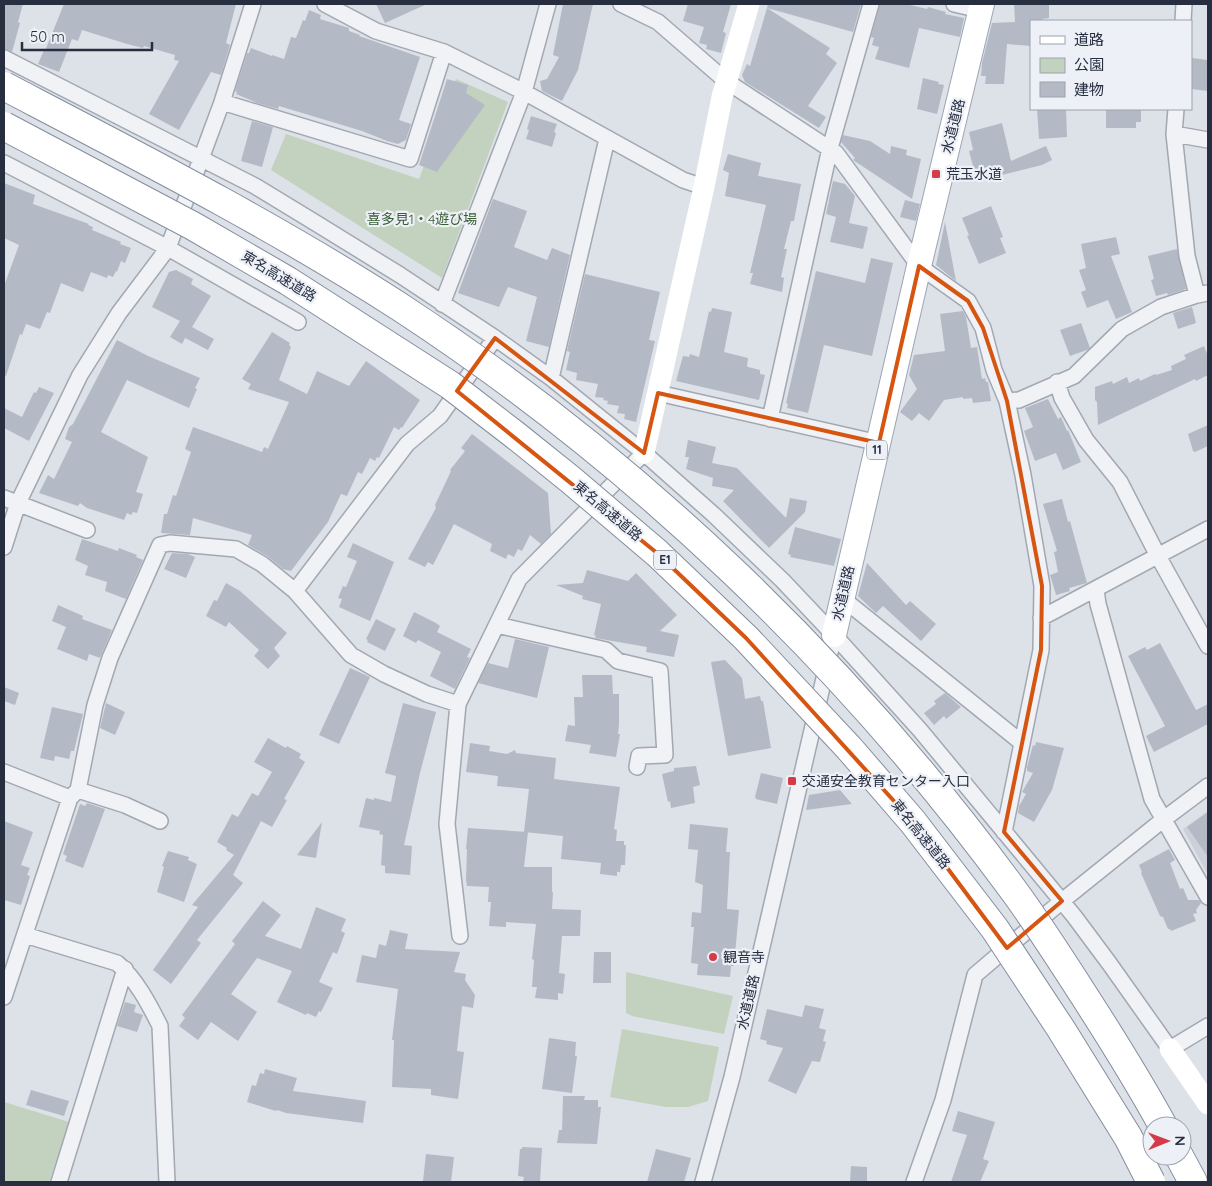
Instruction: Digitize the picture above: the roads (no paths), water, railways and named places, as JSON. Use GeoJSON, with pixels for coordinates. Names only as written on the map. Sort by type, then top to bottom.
{"type":"FeatureCollection","features":[{"type":"Feature","properties":{"kind":"highway"},"geometry":{"type":"LineString","coordinates":[[4,86],[192,184],[299,245],[400,308],[536,404],[668,512],[742,580],[811,650],[878,722],[940,796],[1015,892],[1115,1043],[1157,1116]]}},
{"type":"Feature","properties":{"kind":"highway","name":"東名高速道路"},"geometry":{"type":"LineString","coordinates":[[4,126],[193,226],[288,281],[450,385],[571,480],[657,553],[765,658],[849,748],[913,822],[995,929],[1061,1029],[1128,1137],[1151,1182]]}},
{"type":"Feature","properties":{"kind":"highway"},"geometry":{"type":"LineString","coordinates":[[1184,1166],[1193,1182]]}},
{"type":"Feature","properties":{"kind":"main road","name":"水道道路"},"geometry":{"type":"LineString","coordinates":[[834,634],[981,7]]}},
{"type":"Feature","properties":{"kind":"street"},"geometry":{"type":"LineString","coordinates":[[4,547],[18,503],[80,375],[119,314],[168,248],[222,102],[252,4]]}},
{"type":"Feature","properties":{"kind":"street"},"geometry":{"type":"LineString","coordinates":[[325,4],[376,31],[444,52],[524,92],[683,180],[704,187]]}},
{"type":"Feature","properties":{"kind":"street"},"geometry":{"type":"LineString","coordinates":[[442,304],[524,92],[548,4]]}},
{"type":"Feature","properties":{"kind":"street"},"geometry":{"type":"LineString","coordinates":[[621,4],[648,10],[658,22],[726,81],[836,153],[848,166],[919,266],[968,301],[983,328],[994,370],[1007,401],[1023,475],[1042,586],[1041,650],[1004,832]]}},
{"type":"Feature","properties":{"kind":"street"},"geometry":{"type":"LineString","coordinates":[[460,936],[447,824],[458,704],[519,579],[644,452],[726,81],[749,4]]}},
{"type":"Feature","properties":{"kind":"street"},"geometry":{"type":"LineString","coordinates":[[770,419],[830,148],[871,4]]}},
{"type":"Feature","properties":{"kind":"street"},"geometry":{"type":"LineString","coordinates":[[954,4],[981,7]]}},
{"type":"Feature","properties":{"kind":"street"},"geometry":{"type":"LineString","coordinates":[[1182,20],[1184,4]]}},
{"type":"Feature","properties":{"kind":"street"},"geometry":{"type":"LineString","coordinates":[[222,102],[410,159],[444,52]]}},
{"type":"Feature","properties":{"kind":"street"},"geometry":{"type":"LineString","coordinates":[[4,58],[202,158],[255,186],[319,224],[495,338],[551,378],[644,452],[714,515],[782,581],[834,634],[920,730],[1062,901],[1110,962],[1208,1104]]}},
{"type":"Feature","properties":{"kind":"street"},"geometry":{"type":"LineString","coordinates":[[1007,401],[1019,400],[1074,376],[1122,330],[1161,307],[1203,294],[1187,256],[1174,134],[1176,110]]}},
{"type":"Feature","properties":{"kind":"street"},"geometry":{"type":"LineString","coordinates":[[1174,134],[1208,140]]}},
{"type":"Feature","properties":{"kind":"street"},"geometry":{"type":"LineString","coordinates":[[551,378],[607,138]]}},
{"type":"Feature","properties":{"kind":"street"},"geometry":{"type":"LineString","coordinates":[[4,162],[168,248],[298,322]]}},
{"type":"Feature","properties":{"kind":"street"},"geometry":{"type":"LineString","coordinates":[[295,591],[407,444],[440,416],[495,338]]}},
{"type":"Feature","properties":{"kind":"street"},"geometry":{"type":"LineString","coordinates":[[1058,382],[1062,398],[1086,440],[1120,482],[1158,556],[1208,646]]}},
{"type":"Feature","properties":{"kind":"street"},"geometry":{"type":"LineString","coordinates":[[658,393],[879,442]]}},
{"type":"Feature","properties":{"kind":"street"},"geometry":{"type":"LineString","coordinates":[[4,498],[87,530]]}},
{"type":"Feature","properties":{"kind":"street"},"geometry":{"type":"LineString","coordinates":[[1041,618],[1208,529]]}},
{"type":"Feature","properties":{"kind":"street"},"geometry":{"type":"LineString","coordinates":[[4,997],[74,794],[95,705],[110,658],[160,544],[170,543],[236,549],[262,564],[295,591],[351,655],[427,694],[458,704]]}},
{"type":"Feature","properties":{"kind":"street"},"geometry":{"type":"LineString","coordinates":[[1096,590],[1098,604],[1152,799],[1208,897]]}},
{"type":"Feature","properties":{"kind":"street"},"geometry":{"type":"LineString","coordinates":[[842,598],[1022,743]]}},
{"type":"Feature","properties":{"kind":"street"},"geometry":{"type":"LineString","coordinates":[[497,625],[606,650],[618,661],[660,671],[665,755],[639,756],[638,767]]}},
{"type":"Feature","properties":{"kind":"street","name":"水道道路"},"geometry":{"type":"LineString","coordinates":[[703,1182],[732,1077],[834,634]]}},
{"type":"Feature","properties":{"kind":"street"},"geometry":{"type":"LineString","coordinates":[[4,772],[74,794],[125,805],[160,821]]}},
{"type":"Feature","properties":{"kind":"street"},"geometry":{"type":"LineString","coordinates":[[914,1182],[943,1100],[975,975],[1062,901],[1208,786]]}},
{"type":"Feature","properties":{"kind":"street"},"geometry":{"type":"LineString","coordinates":[[25,935],[117,963],[125,969],[153,1012],[160,1026],[167,1182]]}},
{"type":"Feature","properties":{"kind":"street"},"geometry":{"type":"LineString","coordinates":[[59,1182],[125,969]]}},
{"type":"Feature","properties":{"kind":"street"},"geometry":{"type":"LineString","coordinates":[[1170,1049],[1208,1026]]}},
{"type":"Feature","properties":{"kind":"place","name":"荒玉水道"},"geometry":{"type":"Point","coordinates":[936,174]}},
{"type":"Feature","properties":{"kind":"place","name":"交通安全教育センター入口"},"geometry":{"type":"Point","coordinates":[792,781]}},
{"type":"Feature","properties":{"kind":"place","name":"観音寺"},"geometry":{"type":"Point","coordinates":[713,957]}},
{"type":"Feature","properties":{"kind":"park label","name":"喜多見1・4遊び場"},"geometry":{"type":"Point","coordinates":[422,219]}}]}
